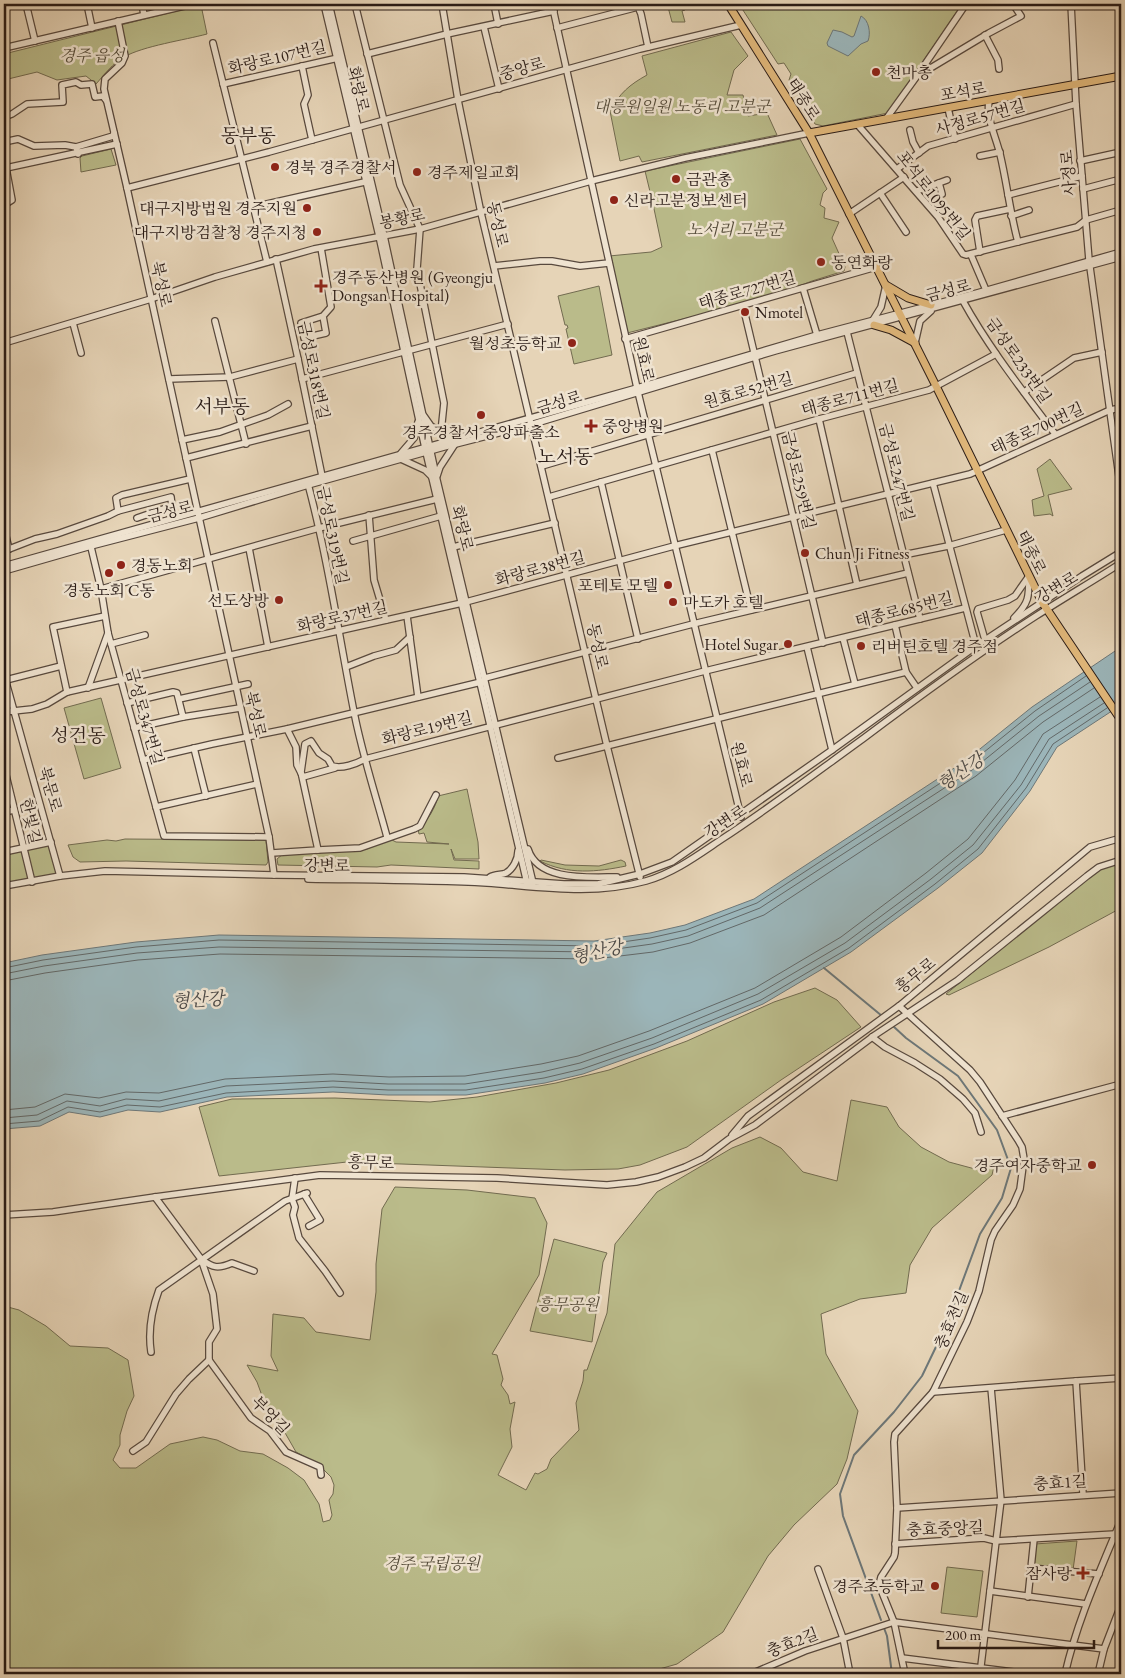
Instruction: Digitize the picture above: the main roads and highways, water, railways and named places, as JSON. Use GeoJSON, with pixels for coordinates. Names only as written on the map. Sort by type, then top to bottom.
{"type":"FeatureCollection","features":[{"type":"Feature","properties":{"kind":"main road","name":"태종로"},"geometry":{"type":"LineString","coordinates":[[728,4],[809,133],[1046,610],[1121,720]]}},
{"type":"Feature","properties":{"kind":"main road","name":"포석로"},"geometry":{"type":"LineString","coordinates":[[809,133],[1121,76]]}},
{"type":"Feature","properties":{"kind":"main road"},"geometry":{"type":"LineString","coordinates":[[886,285],[908,298],[932,307]]}},
{"type":"Feature","properties":{"kind":"main road"},"geometry":{"type":"LineString","coordinates":[[874,322],[915,343]]}},
{"type":"Feature","properties":{"kind":"water"},"geometry":{"type":"Polygon","coordinates":[[[861,16],[866,20],[869,27],[868,41],[861,44],[848,56],[828,46],[827,43],[833,30],[852,37],[854,36],[861,16]]]}},
{"type":"Feature","properties":{"kind":"water","name":"형산강"},"geometry":{"type":"Polygon","coordinates":[[[1121,647],[1121,705],[1057,747],[1030,791],[982,853],[851,952],[763,1004],[656,1048],[583,1074],[545,1083],[466,1095],[388,1095],[333,1092],[227,1097],[160,1112],[128,1110],[100,1117],[69,1112],[40,1126],[4,1129],[4,963],[42,955],[136,942],[219,935],[594,941],[650,933],[685,925],[754,899],[965,761],[1032,707],[1121,647]]]}},
{"type":"Feature","properties":{"kind":"waterway"},"geometry":{"type":"LineString","coordinates":[[824,968],[882,1016]]}},
{"type":"Feature","properties":{"kind":"waterway"},"geometry":{"type":"LineString","coordinates":[[881,1620],[843,1516],[840,1494],[854,1455],[894,1412],[922,1376],[946,1326],[980,1234],[1002,1198],[1011,1168],[997,1130],[958,1076],[906,1038],[893,1026]]}},
{"type":"Feature","properties":{"kind":"waterway"},"geometry":{"type":"LineString","coordinates":[[884,1628],[887,1636],[892,1674]]}},
{"type":"Feature","properties":{"kind":"place","name":"천마총"},"geometry":{"type":"Point","coordinates":[876,72]}},
{"type":"Feature","properties":{"kind":"place","name":"경북 경주경찰서"},"geometry":{"type":"Point","coordinates":[275,167]}},
{"type":"Feature","properties":{"kind":"place","name":"경주제일교회"},"geometry":{"type":"Point","coordinates":[417,172]}},
{"type":"Feature","properties":{"kind":"place","name":"금관총"},"geometry":{"type":"Point","coordinates":[676,179]}},
{"type":"Feature","properties":{"kind":"place","name":"신라고분정보센터"},"geometry":{"type":"Point","coordinates":[614,200]}},
{"type":"Feature","properties":{"kind":"place","name":"대구지방법원 경주지원"},"geometry":{"type":"Point","coordinates":[307,208]}},
{"type":"Feature","properties":{"kind":"place","name":"대구지방검찰청 경주지청"},"geometry":{"type":"Point","coordinates":[317,232]}},
{"type":"Feature","properties":{"kind":"place","name":"동연화랑"},"geometry":{"type":"Point","coordinates":[821,262]}},
{"type":"Feature","properties":{"kind":"place","name":"경주동산병원 (Gyeongju Dongsan Hospital)"},"geometry":{"type":"Point","coordinates":[321,286]}},
{"type":"Feature","properties":{"kind":"place","name":"Nmotel"},"geometry":{"type":"Point","coordinates":[745,312]}},
{"type":"Feature","properties":{"kind":"place","name":"월성초등학교"},"geometry":{"type":"Point","coordinates":[572,343]}},
{"type":"Feature","properties":{"kind":"place","name":"경주경찰서 중앙파출소"},"geometry":{"type":"Point","coordinates":[481,415]}},
{"type":"Feature","properties":{"kind":"place","name":"중앙병원"},"geometry":{"type":"Point","coordinates":[591,426]}},
{"type":"Feature","properties":{"kind":"place","name":"Chun Ji Fitness"},"geometry":{"type":"Point","coordinates":[805,553]}},
{"type":"Feature","properties":{"kind":"place","name":"경동노회"},"geometry":{"type":"Point","coordinates":[121,565]}},
{"type":"Feature","properties":{"kind":"place","name":"경동노회 C동"},"geometry":{"type":"Point","coordinates":[109,573]}},
{"type":"Feature","properties":{"kind":"place","name":"포테토 모텔"},"geometry":{"type":"Point","coordinates":[668,585]}},
{"type":"Feature","properties":{"kind":"place","name":"선도상방"},"geometry":{"type":"Point","coordinates":[279,600]}},
{"type":"Feature","properties":{"kind":"place","name":"마도카 호텔"},"geometry":{"type":"Point","coordinates":[673,602]}},
{"type":"Feature","properties":{"kind":"place","name":"Hotel Sugar"},"geometry":{"type":"Point","coordinates":[788,644]}},
{"type":"Feature","properties":{"kind":"place","name":"리버틴호텔 경주점"},"geometry":{"type":"Point","coordinates":[861,646]}},
{"type":"Feature","properties":{"kind":"place","name":"경주여자중학교"},"geometry":{"type":"Point","coordinates":[1092,1165]}},
{"type":"Feature","properties":{"kind":"place","name":"잠사랑"},"geometry":{"type":"Point","coordinates":[1083,1573]}},
{"type":"Feature","properties":{"kind":"place","name":"경주초등학교"},"geometry":{"type":"Point","coordinates":[935,1586]}},
{"type":"Feature","properties":{"kind":"district","name":"동부동"},"geometry":{"type":"Point","coordinates":[248,135]}},
{"type":"Feature","properties":{"kind":"district","name":"서부동"},"geometry":{"type":"Point","coordinates":[222,406]}},
{"type":"Feature","properties":{"kind":"district","name":"노서동"},"geometry":{"type":"Point","coordinates":[565,456]}},
{"type":"Feature","properties":{"kind":"district","name":"성건동"},"geometry":{"type":"Point","coordinates":[78,735]}},
{"type":"Feature","properties":{"kind":"park label","name":"경주 읍성"},"geometry":{"type":"Point","coordinates":[92,55]}},
{"type":"Feature","properties":{"kind":"park label","name":"대릉원일원 노동리 고분군"},"geometry":{"type":"Point","coordinates":[682,106]}},
{"type":"Feature","properties":{"kind":"park label","name":"노서리 고분군"},"geometry":{"type":"Point","coordinates":[735,229]}},
{"type":"Feature","properties":{"kind":"park label","name":"흥무공원"},"geometry":{"type":"Point","coordinates":[568,1304]}},
{"type":"Feature","properties":{"kind":"park label","name":"경주 국립공원"},"geometry":{"type":"Point","coordinates":[432,1563]}}]}
